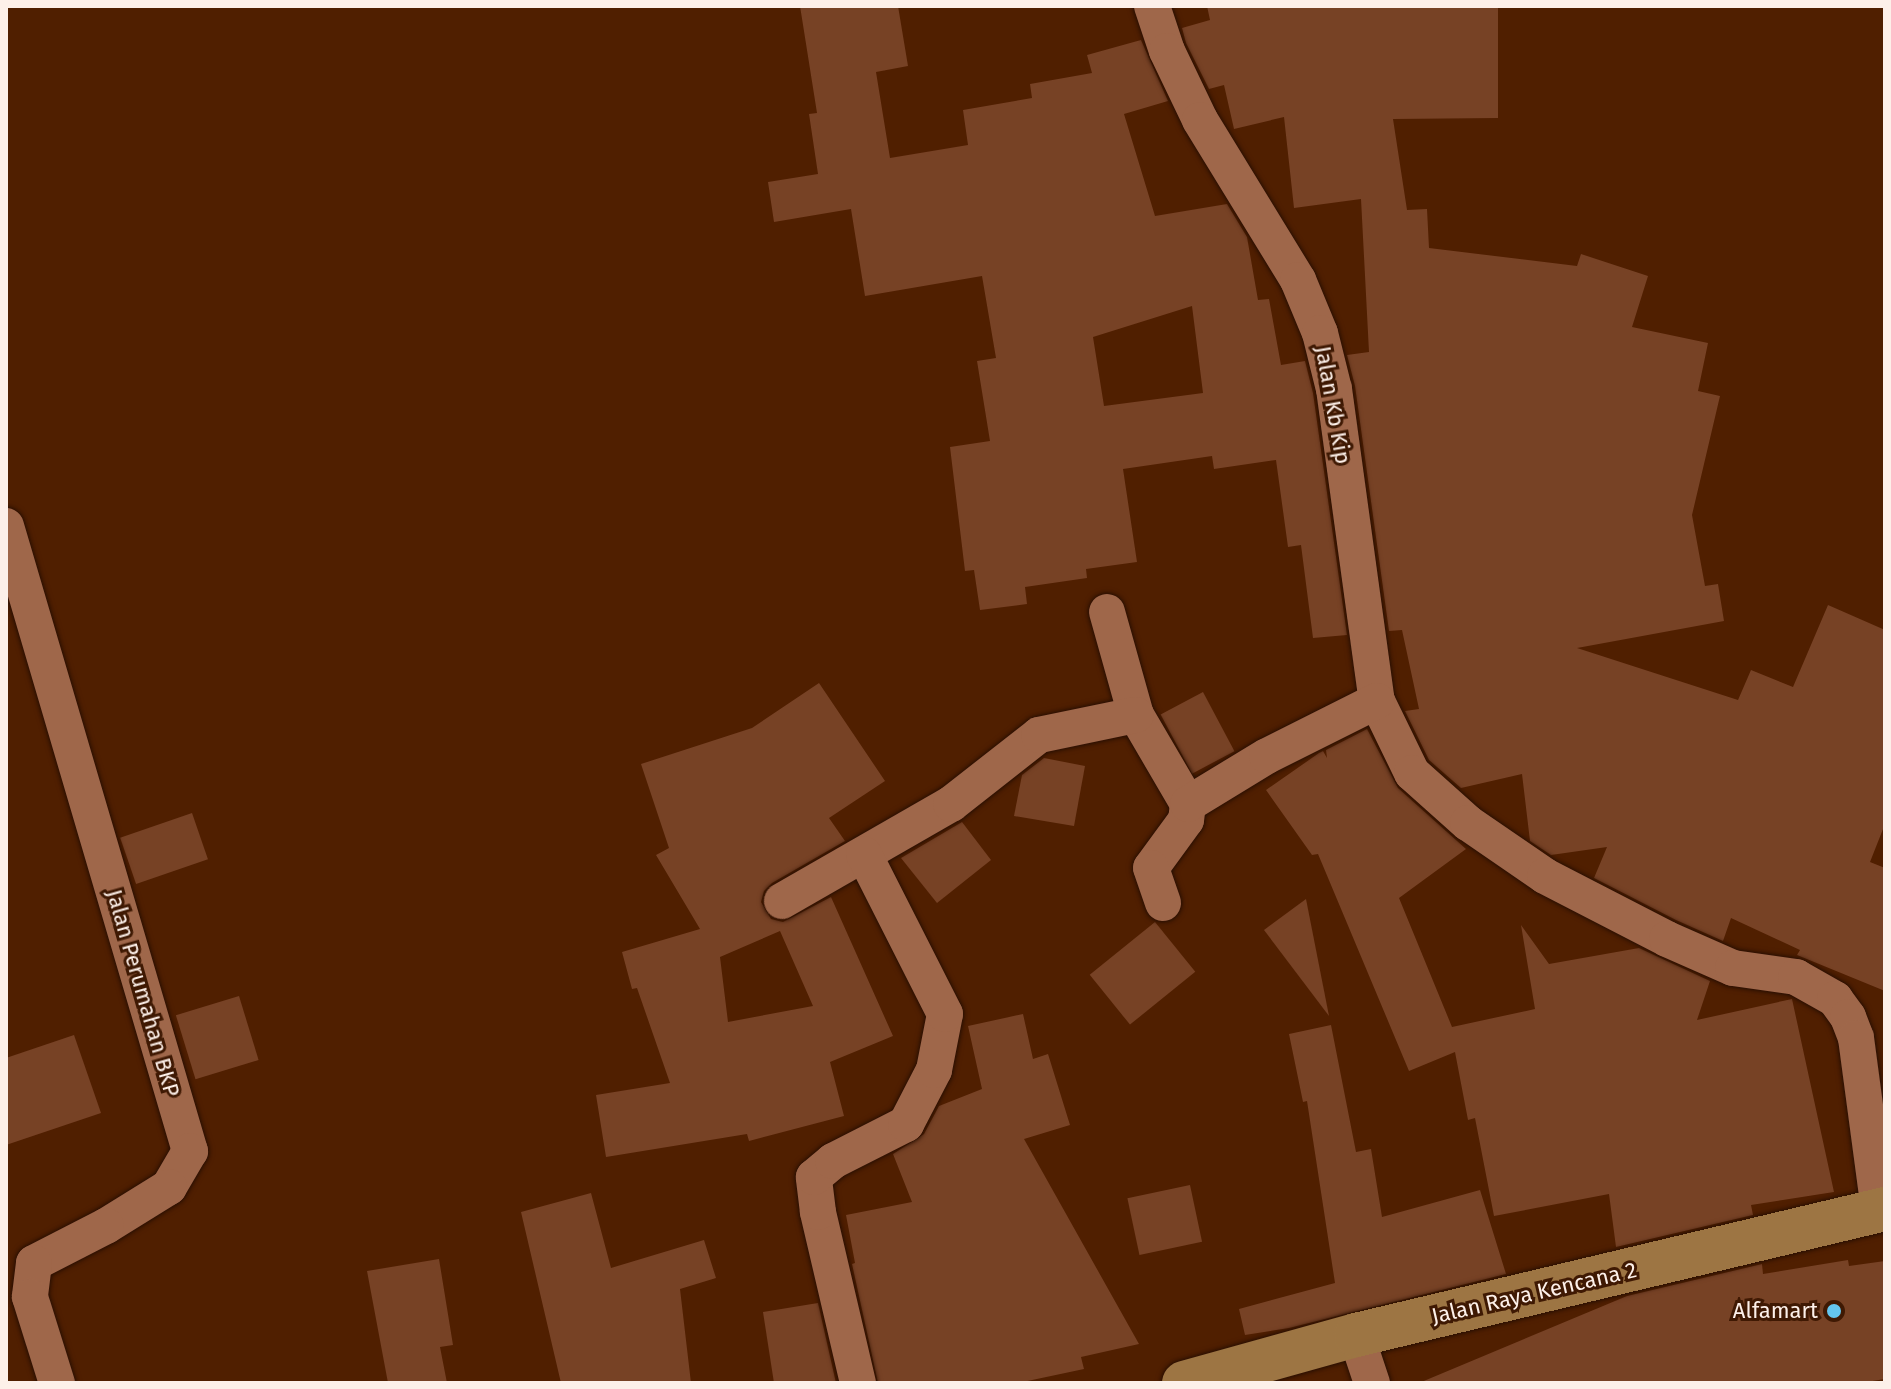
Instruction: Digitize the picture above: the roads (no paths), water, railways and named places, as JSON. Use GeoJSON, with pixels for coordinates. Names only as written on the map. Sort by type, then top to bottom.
{"type":"FeatureCollection","features":[{"type":"Feature","properties":{"kind":"street","name":"Jalan Kb Kip"},"geometry":{"type":"LineString","coordinates":[[1152,6],[1167,51],[1200,120],[1298,280],[1320,333],[1334,389],[1377,701],[1412,773],[1504,851],[1545,876],[1667,939],[1733,968],[1796,977],[1835,999],[1848,1017],[1856,1038],[1882,1210]]}},
{"type":"Feature","properties":{"kind":"street","name":"Jalan Perumahan BKP"},"geometry":{"type":"LineString","coordinates":[[6,526],[190,1151],[169,1187],[106,1226],[34,1263],[30,1297],[57,1383]]}},
{"type":"Feature","properties":{"kind":"street"},"geometry":{"type":"LineString","coordinates":[[1107,612],[1136,715],[1188,804],[1186,820],[1151,868],[1163,903]]}},
{"type":"Feature","properties":{"kind":"street"},"geometry":{"type":"LineString","coordinates":[[1188,804],[1267,756],[1377,701]]}},
{"type":"Feature","properties":{"kind":"street"},"geometry":{"type":"LineString","coordinates":[[782,901],[951,804],[1039,735],[1136,715]]}},
{"type":"Feature","properties":{"kind":"street"},"geometry":{"type":"LineString","coordinates":[[858,1383],[818,1212],[814,1177],[833,1161],[906,1124],[934,1070],[945,1014],[864,854]]}},
{"type":"Feature","properties":{"kind":"street","name":"Jalan Raya Kencana 2"},"geometry":{"type":"LineString","coordinates":[[1184,1383],[1356,1335],[1882,1210]]}},
{"type":"Feature","properties":{"kind":"street"},"geometry":{"type":"LineString","coordinates":[[1356,1335],[1372,1383]]}},
{"type":"Feature","properties":{"kind":"place","name":"Alfamart"},"geometry":{"type":"Point","coordinates":[1834,1311]}}]}
